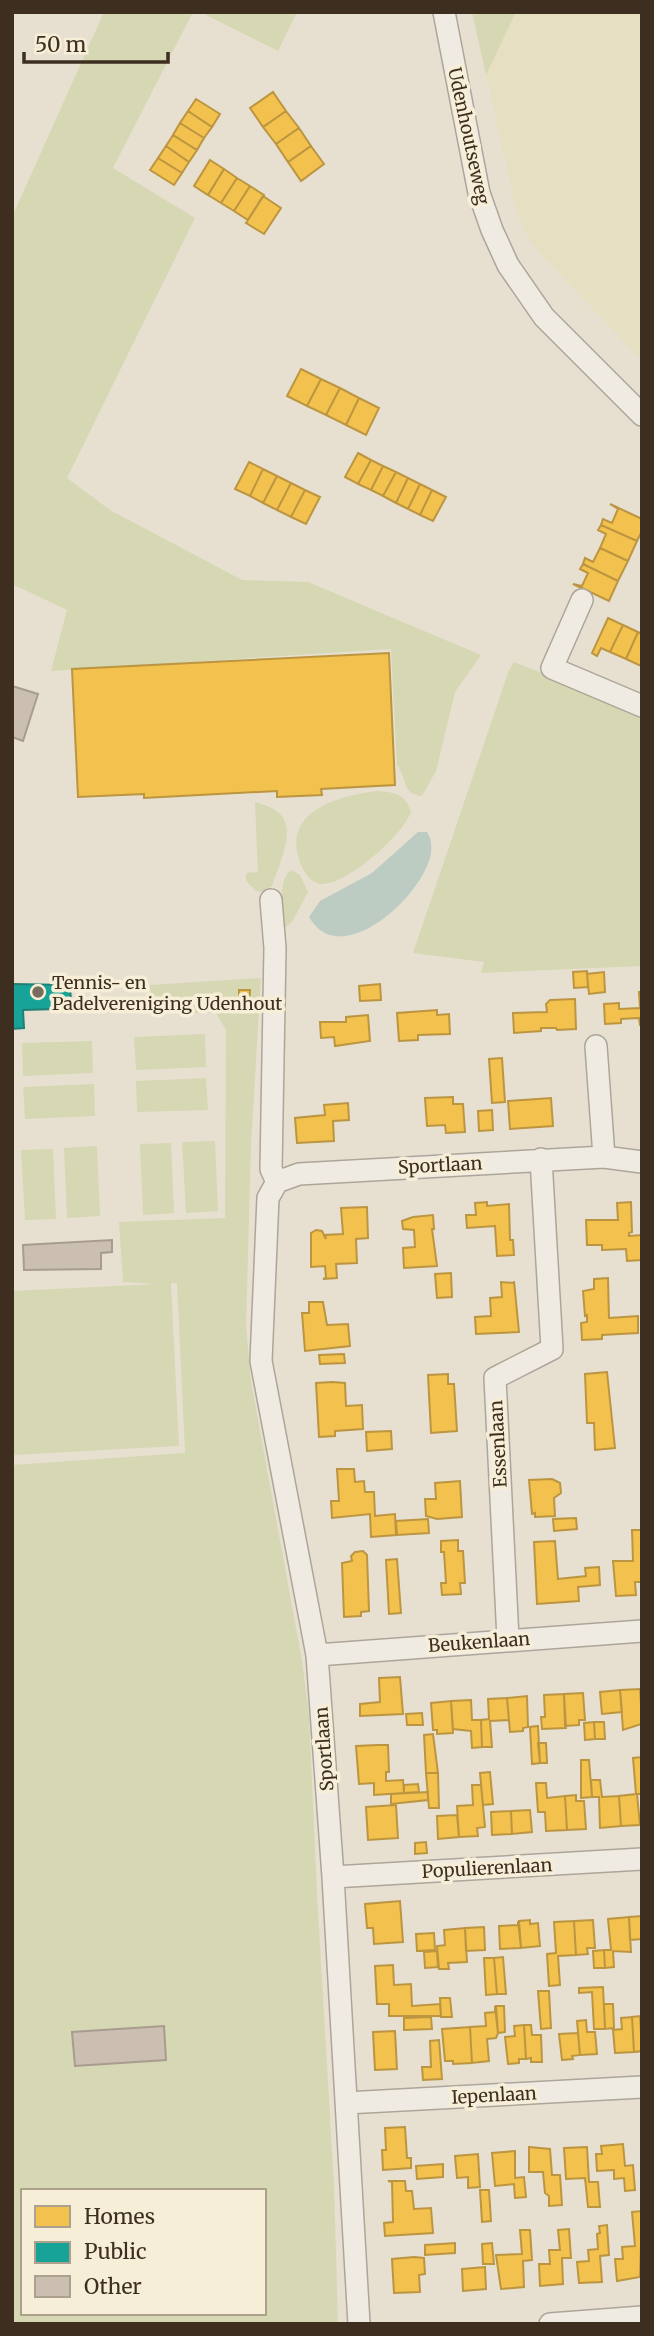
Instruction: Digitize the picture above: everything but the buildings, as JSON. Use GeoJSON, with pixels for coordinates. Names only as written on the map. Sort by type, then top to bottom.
{"type":"FeatureCollection","features":[{"type":"Feature","properties":{"kind":"street","name":"Udenhoutseweg"},"geometry":{"type":"LineString","coordinates":[[444,12],[479,193],[508,265],[544,317],[642,415]]}},
{"type":"Feature","properties":{"kind":"street"},"geometry":{"type":"LineString","coordinates":[[582,600],[552,668],[642,706]]}},
{"type":"Feature","properties":{"kind":"street","name":"Sportlaan"},"geometry":{"type":"LineString","coordinates":[[271,900],[275,948],[271,1169],[277,1182]]}},
{"type":"Feature","properties":{"kind":"street"},"geometry":{"type":"LineString","coordinates":[[596,1046],[604,1157]]}},
{"type":"Feature","properties":{"kind":"street","name":"Sportlaan"},"geometry":{"type":"LineString","coordinates":[[359,2324],[317,1655],[261,1361],[268,1198],[277,1182],[299,1174],[541,1159],[637,1156]]}},
{"type":"Feature","properties":{"kind":"street","name":"Essenlaan"},"geometry":{"type":"LineString","coordinates":[[508,1639],[495,1378],[552,1349],[541,1159]]}},
{"type":"Feature","properties":{"kind":"street","name":"Beukenlaan"},"geometry":{"type":"LineString","coordinates":[[317,1655],[642,1631]]}},
{"type":"Feature","properties":{"kind":"street","name":"Populierenlaan"},"geometry":{"type":"LineString","coordinates":[[333,1877],[642,1859]]}},
{"type":"Feature","properties":{"kind":"street","name":"Iepenlaan"},"geometry":{"type":"LineString","coordinates":[[346,2103],[642,2087]]}},
{"type":"Feature","properties":{"kind":"street"},"geometry":{"type":"LineString","coordinates":[[550,2324],[642,2317]]}},
{"type":"Feature","properties":{"kind":"shaded area"},"geometry":{"type":"Polygon","coordinates":[[[516,12],[642,12],[642,360],[540,254],[529,240],[516,210],[486,75],[516,12]]]}},
{"type":"Feature","properties":{"kind":"shaded area"},"geometry":{"type":"Polygon","coordinates":[[[418,832],[427,832],[431,842],[431,853],[425,870],[414,888],[380,921],[360,932],[341,936],[323,932],[309,917],[320,901],[372,873],[418,832]]]}},
{"type":"Feature","properties":{"kind":"green space"},"geometry":{"type":"Polygon","coordinates":[[[104,12],[193,12],[113,168],[195,218],[67,478],[110,510],[242,580],[308,582],[481,655],[455,692],[436,771],[422,796],[408,789],[397,765],[391,649],[51,671],[67,610],[12,584],[12,217],[104,12]]]}},
{"type":"Feature","properties":{"kind":"green space"},"geometry":{"type":"Polygon","coordinates":[[[200,12],[297,12],[278,51],[200,12]]]}},
{"type":"Feature","properties":{"kind":"green space"},"geometry":{"type":"Polygon","coordinates":[[[472,12],[516,12],[486,75],[472,12]]]}},
{"type":"Feature","properties":{"kind":"green space"},"geometry":{"type":"Polygon","coordinates":[[[514,662],[642,713],[642,966],[481,973],[484,962],[413,953],[509,670],[514,662]]]}},
{"type":"Feature","properties":{"kind":"green space"},"geometry":{"type":"Polygon","coordinates":[[[378,791],[398,795],[409,805],[411,811],[397,833],[371,859],[341,879],[327,883],[311,880],[301,865],[296,844],[299,830],[306,818],[332,802],[378,791]]]}},
{"type":"Feature","properties":{"kind":"green space"},"geometry":{"type":"Polygon","coordinates":[[[255,802],[278,812],[287,831],[284,850],[272,886],[262,892],[256,891],[246,881],[246,873],[258,872],[255,802]]]}},
{"type":"Feature","properties":{"kind":"green space"},"geometry":{"type":"Polygon","coordinates":[[[291,870],[300,875],[308,892],[292,922],[286,927],[283,925],[282,888],[291,870]]]}},
{"type":"Feature","properties":{"kind":"green space"},"geometry":{"type":"Polygon","coordinates":[[[261,978],[251,1144],[246,1326],[251,1381],[302,1661],[309,1715],[334,2186],[338,2324],[12,2324],[12,1465],[185,1453],[177,1283],[171,1283],[179,1446],[12,1455],[12,1291],[158,1284],[123,1282],[119,1222],[225,1218],[226,1030],[216,1013],[150,1013],[150,985],[261,978]]]}},
{"type":"Feature","properties":{"kind":"green space"},"geometry":{"type":"Polygon","coordinates":[[[205,1034],[206,1067],[136,1070],[134,1037],[205,1034]]]}},
{"type":"Feature","properties":{"kind":"green space"},"geometry":{"type":"Polygon","coordinates":[[[92,1041],[93,1073],[23,1076],[22,1043],[92,1041]]]}},
{"type":"Feature","properties":{"kind":"green space"},"geometry":{"type":"Polygon","coordinates":[[[206,1078],[208,1110],[137,1112],[136,1081],[206,1078]]]}},
{"type":"Feature","properties":{"kind":"green space"},"geometry":{"type":"Polygon","coordinates":[[[94,1084],[95,1116],[25,1119],[23,1087],[94,1084]]]}},
{"type":"Feature","properties":{"kind":"green space"},"geometry":{"type":"Polygon","coordinates":[[[215,1141],[218,1211],[186,1213],[182,1142],[215,1141]]]}},
{"type":"Feature","properties":{"kind":"green space"},"geometry":{"type":"Polygon","coordinates":[[[171,1143],[174,1213],[143,1215],[140,1144],[171,1143]]]}},
{"type":"Feature","properties":{"kind":"green space"},"geometry":{"type":"Polygon","coordinates":[[[97,1146],[100,1216],[67,1218],[64,1148],[97,1146]]]}},
{"type":"Feature","properties":{"kind":"green space"},"geometry":{"type":"Polygon","coordinates":[[[53,1149],[56,1219],[25,1220],[21,1150],[53,1149]]]}},
{"type":"Feature","properties":{"kind":"place","name":"Tennis- en Padelvereniging Udenhout"},"geometry":{"type":"Point","coordinates":[38,992]}}]}
